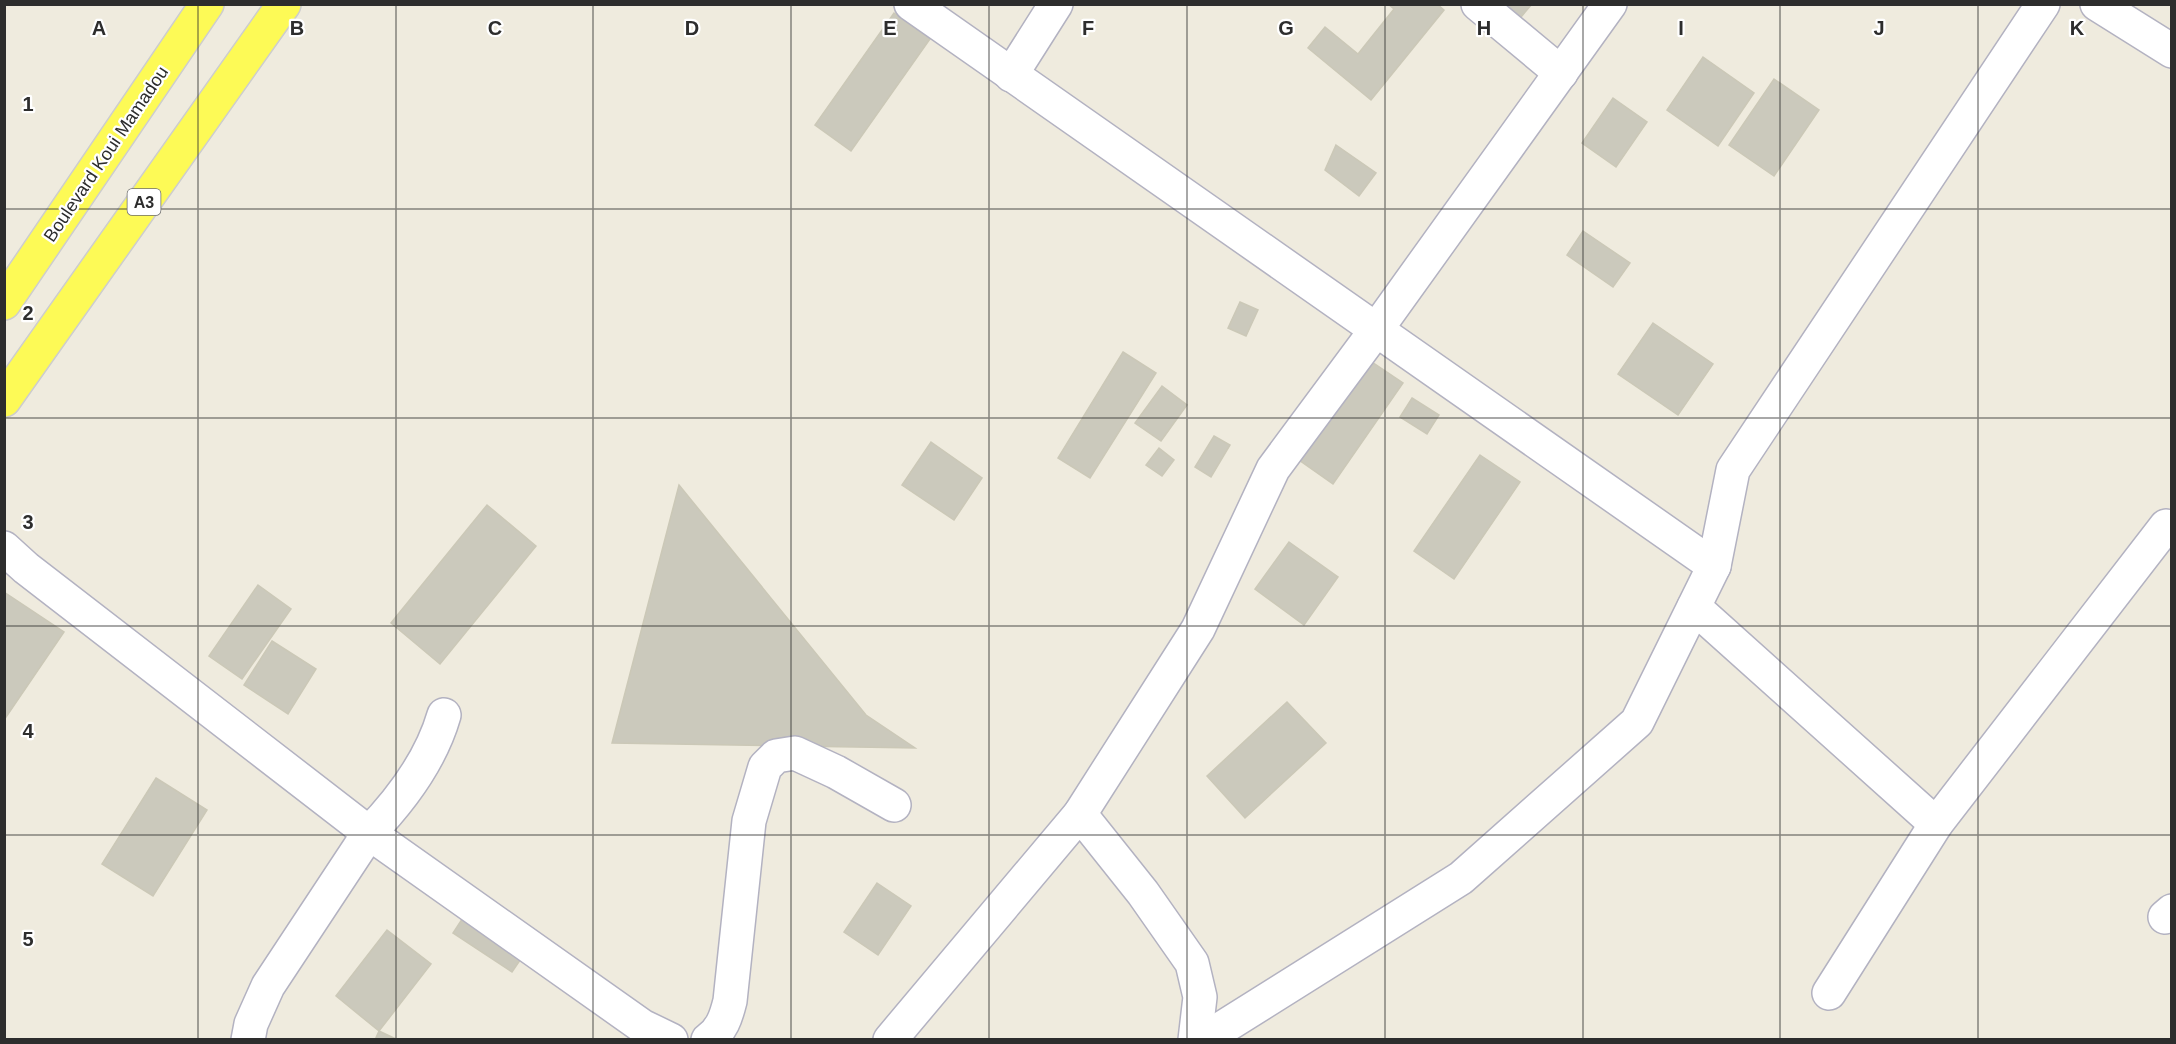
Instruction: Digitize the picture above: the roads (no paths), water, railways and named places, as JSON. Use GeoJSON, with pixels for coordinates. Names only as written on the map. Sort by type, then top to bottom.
{"type":"FeatureCollection","features":[{"type":"Feature","properties":{"kind":"main road","name":"Boulevard Koui Mamadou"},"geometry":{"type":"LineString","coordinates":[[4,303],[207,4]]}},
{"type":"Feature","properties":{"kind":"main road","name":"A3"},"geometry":{"type":"LineString","coordinates":[[4,400],[284,4]]}},
{"type":"Feature","properties":{"kind":"street"},"geometry":{"type":"LineString","coordinates":[[911,4],[1714,566]]}},
{"type":"Feature","properties":{"kind":"street"},"geometry":{"type":"LineString","coordinates":[[1011,75],[1056,4]]}},
{"type":"Feature","properties":{"kind":"street"},"geometry":{"type":"LineString","coordinates":[[1478,4],[1561,73]]}},
{"type":"Feature","properties":{"kind":"street"},"geometry":{"type":"LineString","coordinates":[[890,1040],[1080,814],[1197,629],[1274,469],[1610,4]]}},
{"type":"Feature","properties":{"kind":"street"},"geometry":{"type":"LineString","coordinates":[[1203,1040],[1461,878],[1638,722],[1714,566],[1733,470],[2043,4]]}},
{"type":"Feature","properties":{"kind":"street"},"geometry":{"type":"LineString","coordinates":[[2097,4],[2172,51]]}},
{"type":"Feature","properties":{"kind":"street"},"geometry":{"type":"LineString","coordinates":[[1829,993],[1936,824],[2166,526]]}},
{"type":"Feature","properties":{"kind":"street"},"geometry":{"type":"LineString","coordinates":[[4,548],[26,568],[369,833],[642,1026],[671,1040]]}},
{"type":"Feature","properties":{"kind":"street"},"geometry":{"type":"LineString","coordinates":[[1694,607],[1936,824]]}},
{"type":"Feature","properties":{"kind":"street"},"geometry":{"type":"LineString","coordinates":[[248,1040],[251,1024],[268,986],[369,833],[417,773],[437,739],[444,715]]}},
{"type":"Feature","properties":{"kind":"street"},"geometry":{"type":"LineString","coordinates":[[708,1040],[717,1034],[725,1021],[730,1001],[749,821],[765,767],[776,756],[795,753],[836,772],[894,805]]}},
{"type":"Feature","properties":{"kind":"street"},"geometry":{"type":"LineString","coordinates":[[1080,814],[1143,892],[1192,963],[1200,997],[1195,1040]]}}]}
